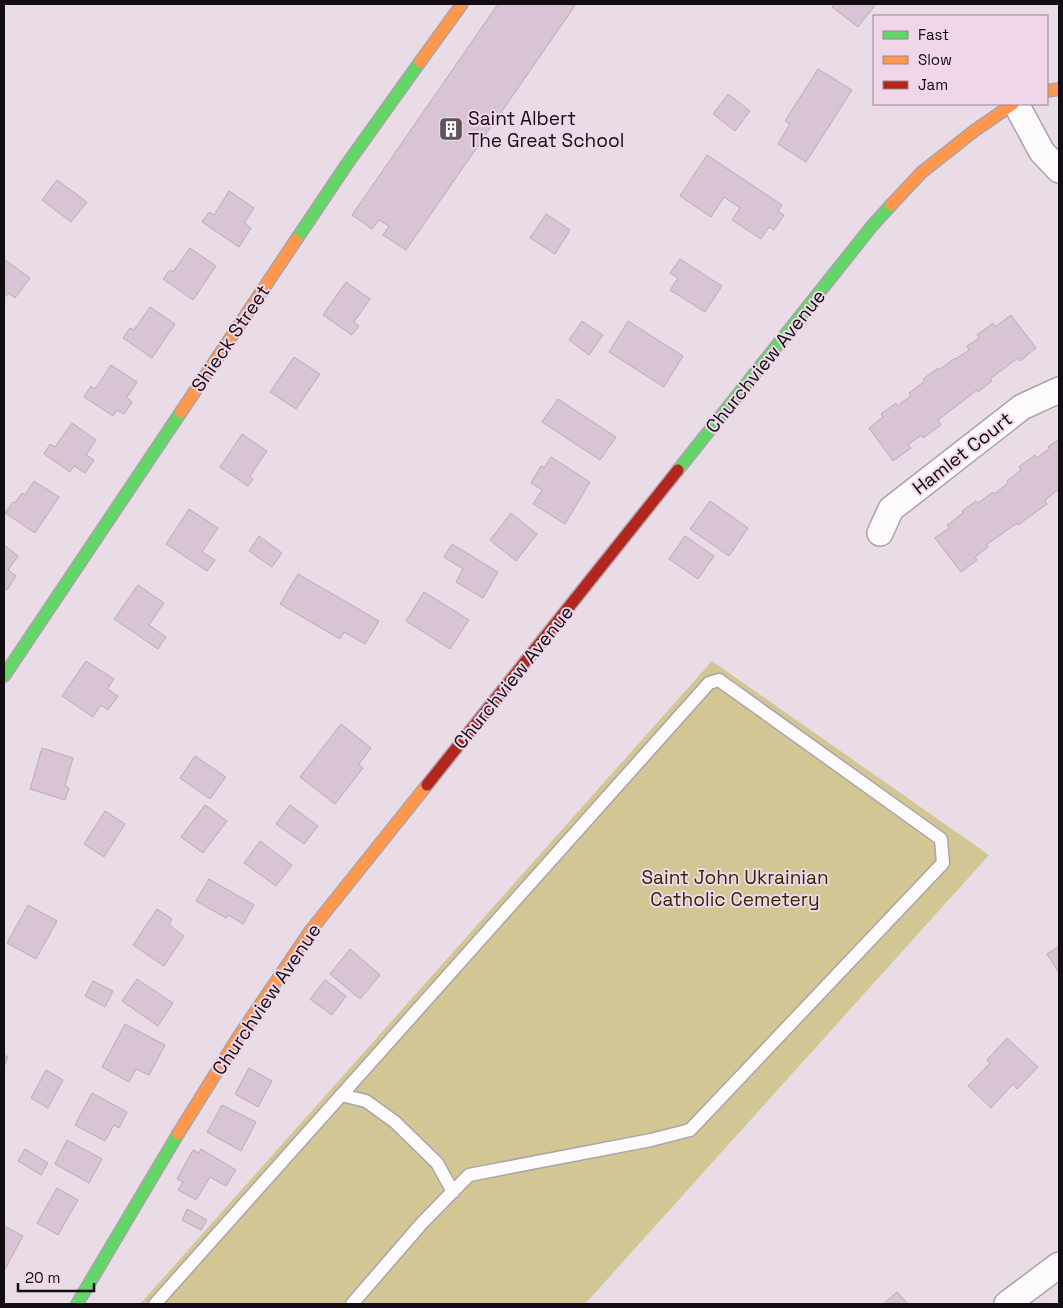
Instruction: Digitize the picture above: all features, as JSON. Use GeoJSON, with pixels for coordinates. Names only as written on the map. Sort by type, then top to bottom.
{"type":"FeatureCollection","features":[{"type":"Feature","properties":{"kind":"street","name":"Shieck Street"},"geometry":{"type":"LineString","coordinates":[[4,676],[347,164],[462,4]]}},
{"type":"Feature","properties":{"kind":"street","name":"Churchview Avenue"},"geometry":{"type":"LineString","coordinates":[[77,1304],[239,1036],[311,930],[872,226],[922,172],[974,131],[1013,105]]}},
{"type":"Feature","properties":{"kind":"street"},"geometry":{"type":"LineString","coordinates":[[1016,105],[1042,152],[1059,170]]}},
{"type":"Feature","properties":{"kind":"street","name":"Hamlet Court"},"geometry":{"type":"LineString","coordinates":[[880,534],[891,509],[1022,407],[1059,390]]}},
{"type":"Feature","properties":{"kind":"street"},"geometry":{"type":"LineString","coordinates":[[1008,1304],[1059,1265]]}},
{"type":"Feature","properties":{"kind":"lane"},"geometry":{"type":"LineString","coordinates":[[155,1304],[709,683],[719,680],[941,839],[943,863],[690,1130],[651,1140],[469,1175],[422,1223],[352,1304]]}},
{"type":"Feature","properties":{"kind":"lane"},"geometry":{"type":"LineString","coordinates":[[341,1095],[366,1101],[394,1122],[437,1162],[453,1192]]}},
{"type":"Feature","properties":{"kind":"green space","name":"Saint John Ukrainian Catholic Cemetery"},"geometry":{"type":"Polygon","coordinates":[[[712,661],[989,855],[585,1304],[140,1304],[712,661]]]}},
{"type":"Feature","properties":{"kind":"building","name":"Saint Albert The Great School"},"geometry":{"type":"Polygon","coordinates":[[[498,4],[576,4],[406,250],[383,235],[389,226],[379,220],[372,229],[352,215],[498,4]]]}},
{"type":"Feature","properties":{"kind":"building"},"geometry":{"type":"Polygon","coordinates":[[[835,4],[876,4],[858,27],[832,7],[835,4]]]}},
{"type":"Feature","properties":{"kind":"building"},"geometry":{"type":"Polygon","coordinates":[[[818,69],[852,90],[806,162],[778,144],[790,124],[785,121],[818,69]]]}},
{"type":"Feature","properties":{"kind":"building"},"geometry":{"type":"Polygon","coordinates":[[[728,94],[750,111],[735,131],[713,114],[728,94]]]}},
{"type":"Feature","properties":{"kind":"building"},"geometry":{"type":"Polygon","coordinates":[[[707,155],[782,205],[778,211],[784,215],[774,230],[769,227],[761,239],[732,220],[740,208],[724,197],[711,217],[680,196],[707,155]]]}},
{"type":"Feature","properties":{"kind":"building"},"geometry":{"type":"Polygon","coordinates":[[[57,180],[87,202],[71,222],[42,200],[57,180]]]}},
{"type":"Feature","properties":{"kind":"building"},"geometry":{"type":"Polygon","coordinates":[[[229,191],[254,208],[244,223],[251,228],[239,247],[202,222],[209,212],[214,215],[229,191]]]}},
{"type":"Feature","properties":{"kind":"building"},"geometry":{"type":"Polygon","coordinates":[[[546,214],[570,230],[555,254],[530,238],[546,214]]]}},
{"type":"Feature","properties":{"kind":"building"},"geometry":{"type":"Polygon","coordinates":[[[190,248],[216,266],[193,300],[163,279],[170,270],[173,272],[190,248]]]}},
{"type":"Feature","properties":{"kind":"building"},"geometry":{"type":"Polygon","coordinates":[[[4,259],[30,278],[15,298],[8,293],[4,298],[4,259]]]}},
{"type":"Feature","properties":{"kind":"building"},"geometry":{"type":"Polygon","coordinates":[[[680,259],[722,286],[705,312],[670,290],[678,278],[670,273],[680,259]]]}},
{"type":"Feature","properties":{"kind":"building"},"geometry":{"type":"Polygon","coordinates":[[[346,282],[370,299],[354,322],[359,326],[352,335],[323,315],[346,282]]]}},
{"type":"Feature","properties":{"kind":"building"},"geometry":{"type":"Polygon","coordinates":[[[150,307],[175,324],[152,358],[123,338],[130,328],[134,330],[150,307]]]}},
{"type":"Feature","properties":{"kind":"building"},"geometry":{"type":"Polygon","coordinates":[[[1011,315],[1036,348],[1020,361],[1018,358],[990,379],[992,381],[978,392],[977,390],[938,420],[941,425],[923,438],[921,435],[908,445],[911,448],[893,461],[869,428],[883,417],[881,414],[896,403],[897,406],[911,396],[909,393],[925,381],[923,379],[969,350],[967,346],[979,338],[977,335],[993,323],[995,327],[1011,315]]]}},
{"type":"Feature","properties":{"kind":"building"},"geometry":{"type":"Polygon","coordinates":[[[582,321],[603,335],[589,355],[569,340],[582,321]]]}},
{"type":"Feature","properties":{"kind":"building"},"geometry":{"type":"Polygon","coordinates":[[[628,321],[683,356],[664,387],[609,352],[628,321]]]}},
{"type":"Feature","properties":{"kind":"building"},"geometry":{"type":"Polygon","coordinates":[[[294,357],[320,374],[296,409],[270,392],[294,357]]]}},
{"type":"Feature","properties":{"kind":"building"},"geometry":{"type":"Polygon","coordinates":[[[111,365],[137,382],[127,397],[132,402],[124,414],[117,410],[113,416],[84,397],[91,386],[95,389],[111,365]]]}},
{"type":"Feature","properties":{"kind":"building"},"geometry":{"type":"Polygon","coordinates":[[[558,399],[616,437],[600,460],[542,422],[558,399]]]}},
{"type":"Feature","properties":{"kind":"building"},"geometry":{"type":"Polygon","coordinates":[[[72,423],[96,440],[86,455],[94,460],[85,473],[74,466],[70,472],[44,454],[50,444],[55,447],[72,423]]]}},
{"type":"Feature","properties":{"kind":"building"},"geometry":{"type":"Polygon","coordinates":[[[242,434],[267,451],[250,476],[253,479],[248,486],[220,467],[242,434]]]}},
{"type":"Feature","properties":{"kind":"building"},"geometry":{"type":"Polygon","coordinates":[[[1059,439],[1059,489],[1045,500],[1047,504],[986,545],[988,547],[975,557],[977,560],[961,572],[935,538],[949,528],[947,525],[963,513],[962,511],[976,501],[978,503],[993,492],[994,494],[1021,470],[1019,467],[1035,455],[1037,458],[1059,439]]]}},
{"type":"Feature","properties":{"kind":"building"},"geometry":{"type":"Polygon","coordinates":[[[551,457],[590,482],[565,524],[533,504],[542,490],[531,483],[541,466],[544,468],[551,457]]]}},
{"type":"Feature","properties":{"kind":"building"},"geometry":{"type":"Polygon","coordinates":[[[34,481],[59,497],[35,533],[5,513],[22,493],[25,495],[34,481]]]}},
{"type":"Feature","properties":{"kind":"building"},"geometry":{"type":"Polygon","coordinates":[[[710,501],[748,528],[729,556],[690,529],[710,501]]]}},
{"type":"Feature","properties":{"kind":"building"},"geometry":{"type":"Polygon","coordinates":[[[189,509],[218,528],[202,552],[215,560],[207,571],[166,544],[189,509]]]}},
{"type":"Feature","properties":{"kind":"building"},"geometry":{"type":"Polygon","coordinates":[[[511,513],[537,534],[516,561],[490,540],[511,513]]]}},
{"type":"Feature","properties":{"kind":"building"},"geometry":{"type":"Polygon","coordinates":[[[259,536],[282,553],[272,567],[249,551],[259,536]]]}},
{"type":"Feature","properties":{"kind":"building"},"geometry":{"type":"Polygon","coordinates":[[[685,536],[714,556],[698,579],[669,559],[685,536]]]}},
{"type":"Feature","properties":{"kind":"building"},"geometry":{"type":"Polygon","coordinates":[[[452,544],[498,572],[483,598],[456,582],[463,569],[444,557],[452,544]]]}},
{"type":"Feature","properties":{"kind":"building"},"geometry":{"type":"Polygon","coordinates":[[[4,545],[18,556],[8,570],[16,576],[7,590],[4,588],[4,545]]]}},
{"type":"Feature","properties":{"kind":"building"},"geometry":{"type":"Polygon","coordinates":[[[298,574],[379,621],[365,644],[344,632],[340,639],[280,604],[298,574]]]}},
{"type":"Feature","properties":{"kind":"building"},"geometry":{"type":"Polygon","coordinates":[[[138,585],[164,603],[149,625],[166,637],[158,649],[114,619],[138,585]]]}},
{"type":"Feature","properties":{"kind":"building"},"geometry":{"type":"Polygon","coordinates":[[[424,592],[469,620],[450,649],[406,621],[424,592]]]}},
{"type":"Feature","properties":{"kind":"building"},"geometry":{"type":"Polygon","coordinates":[[[86,661],[114,679],[107,689],[118,696],[108,710],[101,705],[93,717],[62,696],[86,661]]]}},
{"type":"Feature","properties":{"kind":"building"},"geometry":{"type":"Polygon","coordinates":[[[341,724],[371,748],[359,764],[363,768],[335,804],[300,777],[341,724]]]}},
{"type":"Feature","properties":{"kind":"building"},"geometry":{"type":"Polygon","coordinates":[[[42,748],[73,758],[65,786],[69,788],[65,800],[30,789],[42,748]]]}},
{"type":"Feature","properties":{"kind":"building"},"geometry":{"type":"Polygon","coordinates":[[[195,756],[226,777],[210,799],[180,778],[195,756]]]}},
{"type":"Feature","properties":{"kind":"building"},"geometry":{"type":"Polygon","coordinates":[[[205,805],[227,821],[203,853],[181,837],[205,805]]]}},
{"type":"Feature","properties":{"kind":"building"},"geometry":{"type":"Polygon","coordinates":[[[290,805],[318,826],[304,844],[276,824],[290,805]]]}},
{"type":"Feature","properties":{"kind":"building"},"geometry":{"type":"Polygon","coordinates":[[[105,811],[125,824],[104,857],[84,844],[105,811]]]}},
{"type":"Feature","properties":{"kind":"building"},"geometry":{"type":"Polygon","coordinates":[[[260,841],[292,865],[276,886],[244,863],[260,841]]]}},
{"type":"Feature","properties":{"kind":"building"},"geometry":{"type":"Polygon","coordinates":[[[209,879],[254,905],[243,924],[228,915],[226,918],[196,901],[209,879]]]}},
{"type":"Feature","properties":{"kind":"building"},"geometry":{"type":"Polygon","coordinates":[[[28,905],[57,921],[36,959],[7,943],[28,905]]]}},
{"type":"Feature","properties":{"kind":"building"},"geometry":{"type":"Polygon","coordinates":[[[157,909],[172,919],[169,925],[184,936],[164,966],[133,945],[157,909]]]}},
{"type":"Feature","properties":{"kind":"building"},"geometry":{"type":"Polygon","coordinates":[[[1059,946],[1059,973],[1047,954],[1059,946]]]}},
{"type":"Feature","properties":{"kind":"building"},"geometry":{"type":"Polygon","coordinates":[[[350,949],[380,975],[360,999],[330,974],[350,949]]]}},
{"type":"Feature","properties":{"kind":"building"},"geometry":{"type":"Polygon","coordinates":[[[137,979],[173,1003],[158,1026],[122,1001],[137,979]]]}},
{"type":"Feature","properties":{"kind":"building"},"geometry":{"type":"Polygon","coordinates":[[[325,980],[346,996],[332,1015],[310,999],[325,980]]]}},
{"type":"Feature","properties":{"kind":"building"},"geometry":{"type":"Polygon","coordinates":[[[93,981],[113,991],[105,1007],[85,996],[93,981]]]}},
{"type":"Feature","properties":{"kind":"building"},"geometry":{"type":"Polygon","coordinates":[[[125,1024],[165,1045],[149,1075],[136,1069],[129,1082],[102,1067],[125,1024]]]}},
{"type":"Feature","properties":{"kind":"building"},"geometry":{"type":"Polygon","coordinates":[[[1007,1038],[1038,1067],[1017,1089],[1013,1084],[991,1108],[968,1086],[990,1063],[987,1060],[1007,1038]]]}},
{"type":"Feature","properties":{"kind":"building"},"geometry":{"type":"Polygon","coordinates":[[[4,1055],[8,1057],[4,1066],[4,1055]]]}},
{"type":"Feature","properties":{"kind":"building"},"geometry":{"type":"Polygon","coordinates":[[[249,1068],[272,1081],[258,1107],[235,1094],[249,1068]]]}},
{"type":"Feature","properties":{"kind":"building"},"geometry":{"type":"Polygon","coordinates":[[[46,1070],[63,1080],[48,1108],[31,1098],[46,1070]]]}},
{"type":"Feature","properties":{"kind":"building"},"geometry":{"type":"Polygon","coordinates":[[[92,1093],[127,1112],[119,1128],[114,1125],[105,1141],[75,1125],[92,1093]]]}},
{"type":"Feature","properties":{"kind":"building"},"geometry":{"type":"Polygon","coordinates":[[[222,1105],[256,1122],[241,1151],[207,1132],[222,1105]]]}},
{"type":"Feature","properties":{"kind":"building"},"geometry":{"type":"Polygon","coordinates":[[[67,1140],[102,1159],[89,1183],[55,1164],[67,1140]]]}},
{"type":"Feature","properties":{"kind":"building"},"geometry":{"type":"Polygon","coordinates":[[[25,1149],[48,1163],[41,1175],[18,1161],[25,1149]]]}},
{"type":"Feature","properties":{"kind":"building"},"geometry":{"type":"Polygon","coordinates":[[[201,1149],[236,1170],[226,1186],[210,1177],[196,1200],[178,1190],[183,1182],[177,1179],[193,1150],[199,1153],[201,1149]]]}},
{"type":"Feature","properties":{"kind":"building"},"geometry":{"type":"Polygon","coordinates":[[[57,1188],[78,1200],[58,1235],[37,1223],[57,1188]]]}},
{"type":"Feature","properties":{"kind":"building"},"geometry":{"type":"Polygon","coordinates":[[[187,1209],[207,1220],[201,1230],[182,1220],[187,1209]]]}},
{"type":"Feature","properties":{"kind":"building"},"geometry":{"type":"Polygon","coordinates":[[[4,1226],[23,1236],[5,1269],[4,1269],[4,1226]]]}},
{"type":"Feature","properties":{"kind":"building"},"geometry":{"type":"Polygon","coordinates":[[[897,1292],[908,1304],[883,1304],[897,1292]]]}},
{"type":"Feature","properties":{"kind":"traffic: fast"},"geometry":{"type":"LineString","coordinates":[[296,240],[347,164],[420,62]]}},
{"type":"Feature","properties":{"kind":"traffic: fast"},"geometry":{"type":"LineString","coordinates":[[678,470],[872,226],[891,205]]}},
{"type":"Feature","properties":{"kind":"traffic: fast"},"geometry":{"type":"LineString","coordinates":[[4,676],[181,412]]}},
{"type":"Feature","properties":{"kind":"traffic: fast"},"geometry":{"type":"LineString","coordinates":[[77,1304],[178,1134]]}},
{"type":"Feature","properties":{"kind":"traffic: slow"},"geometry":{"type":"LineString","coordinates":[[420,62],[462,4]]}},
{"type":"Feature","properties":{"kind":"traffic: slow"},"geometry":{"type":"LineString","coordinates":[[1048,91],[1059,89]]}},
{"type":"Feature","properties":{"kind":"traffic: slow"},"geometry":{"type":"LineString","coordinates":[[891,205],[922,172],[974,131],[1012,105]]}},
{"type":"Feature","properties":{"kind":"traffic: slow"},"geometry":{"type":"LineString","coordinates":[[181,412],[296,240]]}},
{"type":"Feature","properties":{"kind":"traffic: slow"},"geometry":{"type":"LineString","coordinates":[[178,1134],[239,1036],[311,930],[427,785]]}},
{"type":"Feature","properties":{"kind":"traffic: jam"},"geometry":{"type":"LineString","coordinates":[[427,785],[678,470]]}},
{"type":"Feature","properties":{"kind":"place","name":"Saint Albert The Great School"},"geometry":{"type":"Point","coordinates":[451,129]}}]}
